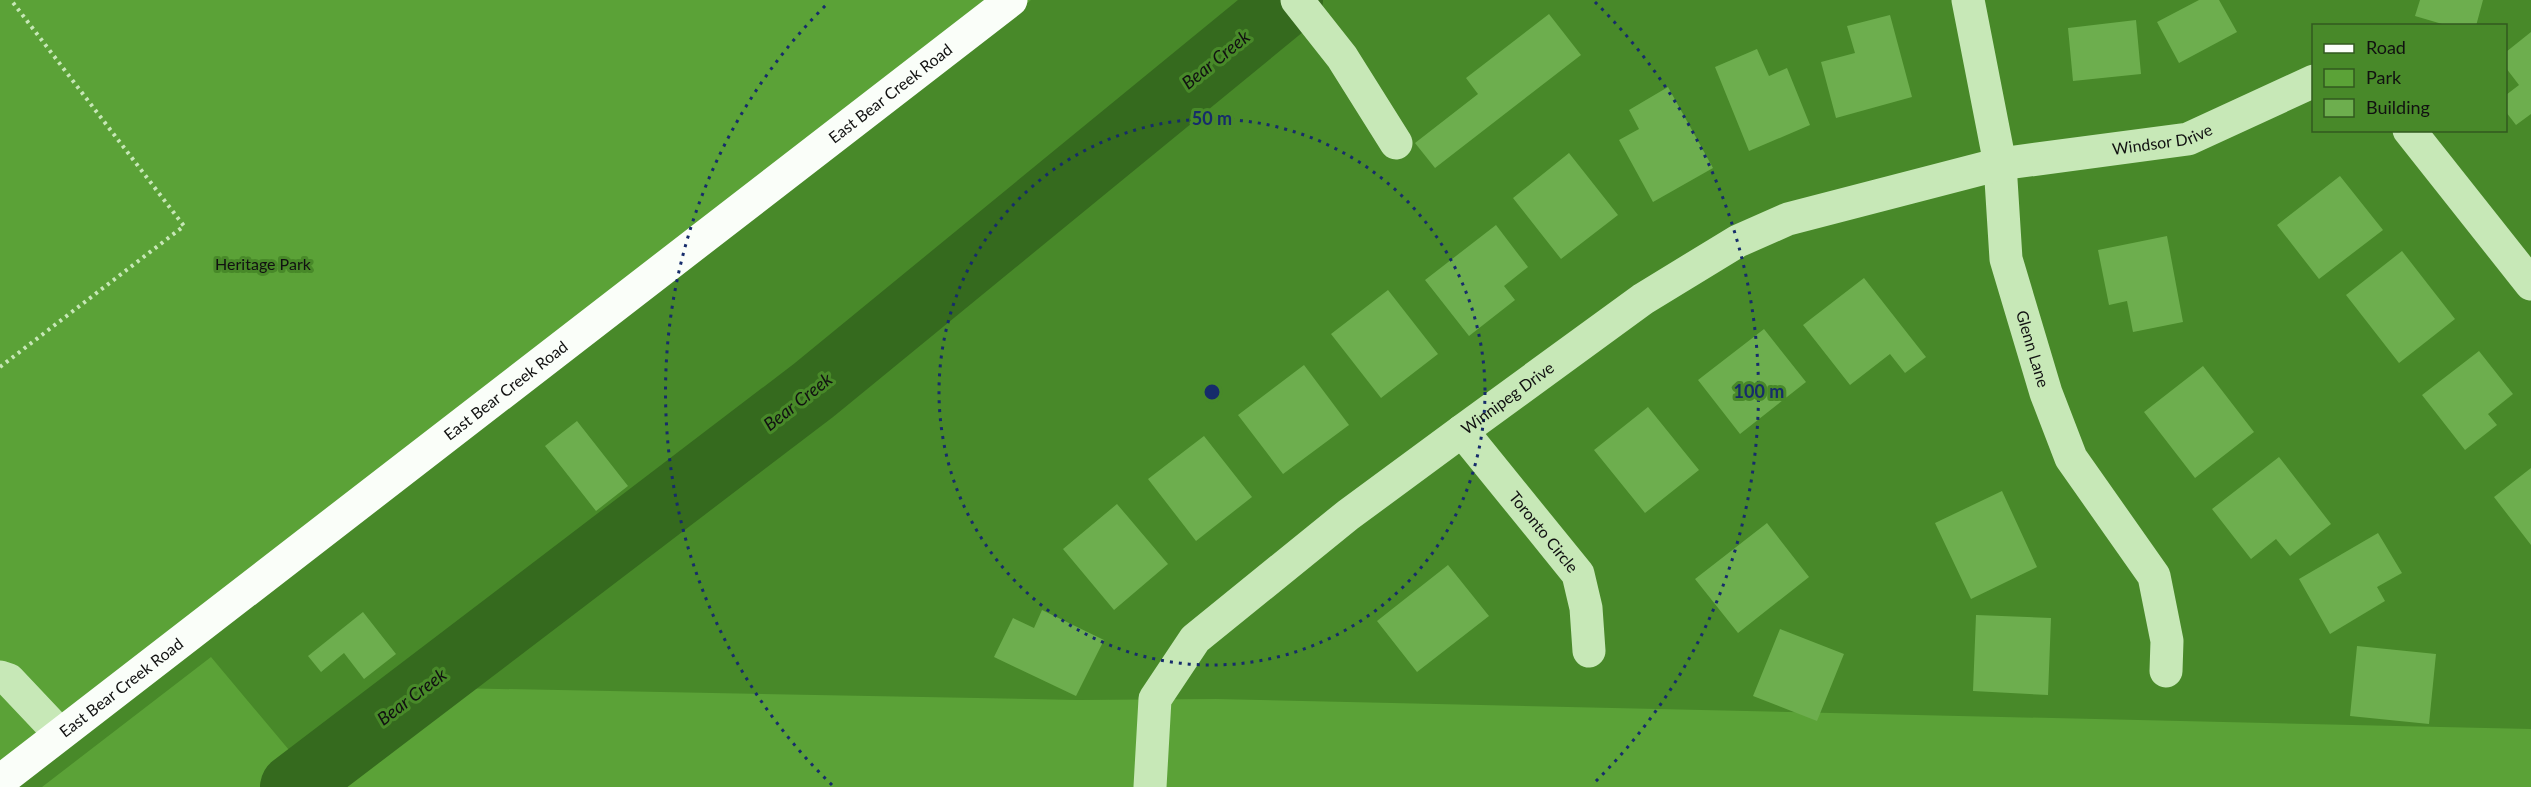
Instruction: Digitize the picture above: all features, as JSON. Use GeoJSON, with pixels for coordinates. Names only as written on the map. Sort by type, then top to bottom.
{"type":"FeatureCollection","features":[{"type":"Feature","properties":{"kind":"main road","name":"East Bear Creek Road"},"geometry":{"type":"LineString","coordinates":[[0,781],[1011,0]]}},
{"type":"Feature","properties":{"kind":"street"},"geometry":{"type":"LineString","coordinates":[[1298,0],[1323,32],[1396,143]]}},
{"type":"Feature","properties":{"kind":"street","name":"Glenn Lane"},"geometry":{"type":"LineString","coordinates":[[1968,0],[2000,164],[2006,259],[2046,393],[2071,458],[2154,576],[2167,641],[2166,671]]}},
{"type":"Feature","properties":{"kind":"street","name":"Windsor Drive"},"geometry":{"type":"LineString","coordinates":[[2000,164],[2188,139],[2312,81]]}},
{"type":"Feature","properties":{"kind":"street"},"geometry":{"type":"LineString","coordinates":[[2411,132],[2531,285]]}},
{"type":"Feature","properties":{"kind":"street","name":"Winnipeg Drive"},"geometry":{"type":"LineString","coordinates":[[1150,785],[1155,699],[1195,639],[1348,515],[1462,431],[1643,299],[1738,241],[1788,219],[2000,164]]}},
{"type":"Feature","properties":{"kind":"street","name":"Toronto Circle"},"geometry":{"type":"LineString","coordinates":[[1462,431],[1578,574],[1586,608],[1589,651]]}},
{"type":"Feature","properties":{"kind":"street"},"geometry":{"type":"LineString","coordinates":[[0,677],[9,680],[60,734]]}},
{"type":"Feature","properties":{"kind":"path"},"geometry":{"type":"LineString","coordinates":[[0,367],[184,226],[11,0]]}},
{"type":"Feature","properties":{"kind":"green space","name":"Heritage Park"},"geometry":{"type":"Polygon","coordinates":[[[0,0],[1031,0],[17,787],[0,787],[0,0]]]}},
{"type":"Feature","properties":{"kind":"green space"},"geometry":{"type":"Polygon","coordinates":[[[211,657],[310,775],[451,688],[1078,700],[1216,699],[2531,729],[2531,787],[42,787],[211,657]]]}},
{"type":"Feature","properties":{"kind":"building"},"geometry":{"type":"Polygon","coordinates":[[[2199,0],[2219,0],[2237,32],[2179,63],[2157,22],[2199,0]]]}},
{"type":"Feature","properties":{"kind":"building"},"geometry":{"type":"Polygon","coordinates":[[[2420,0],[2483,0],[2477,24],[2442,24],[2415,16],[2420,0]]]}},
{"type":"Feature","properties":{"kind":"building"},"geometry":{"type":"Polygon","coordinates":[[[1549,14],[1581,55],[1435,168],[1415,143],[1478,94],[1466,78],[1549,14]]]}},
{"type":"Feature","properties":{"kind":"building"},"geometry":{"type":"Polygon","coordinates":[[[1890,15],[1912,97],[1836,118],[1821,62],[1855,53],[1847,26],[1890,15]]]}},
{"type":"Feature","properties":{"kind":"building"},"geometry":{"type":"Polygon","coordinates":[[[2136,20],[2141,74],[2073,81],[2068,28],[2136,20]]]}},
{"type":"Feature","properties":{"kind":"building"},"geometry":{"type":"Polygon","coordinates":[[[2531,32],[2531,114],[2516,125],[2507,113],[2507,94],[2519,85],[2507,69],[2507,51],[2531,32]]]}},
{"type":"Feature","properties":{"kind":"building"},"geometry":{"type":"Polygon","coordinates":[[[1757,49],[1769,76],[1787,68],[1810,125],[1749,151],[1715,67],[1757,49]]]}},
{"type":"Feature","properties":{"kind":"building"},"geometry":{"type":"Polygon","coordinates":[[[1668,87],[1713,168],[1653,202],[1619,140],[1639,129],[1629,110],[1668,87]]]}},
{"type":"Feature","properties":{"kind":"building"},"geometry":{"type":"Polygon","coordinates":[[[1569,153],[1618,215],[1561,259],[1513,198],[1569,153]]]}},
{"type":"Feature","properties":{"kind":"building"},"geometry":{"type":"Polygon","coordinates":[[[2340,176],[2383,230],[2319,279],[2277,225],[2340,176]]]}},
{"type":"Feature","properties":{"kind":"building"},"geometry":{"type":"Polygon","coordinates":[[[1496,225],[1528,267],[1504,286],[1515,300],[1469,336],[1425,280],[1496,225]]]}},
{"type":"Feature","properties":{"kind":"building"},"geometry":{"type":"Polygon","coordinates":[[[2167,236],[2183,322],[2133,332],[2127,301],[2109,305],[2098,250],[2167,236]]]}},
{"type":"Feature","properties":{"kind":"building"},"geometry":{"type":"Polygon","coordinates":[[[2402,251],[2455,319],[2399,363],[2346,295],[2402,251]]]}},
{"type":"Feature","properties":{"kind":"building"},"geometry":{"type":"Polygon","coordinates":[[[1864,278],[1926,357],[1905,373],[1890,354],[1850,385],[1803,325],[1864,278]]]}},
{"type":"Feature","properties":{"kind":"building"},"geometry":{"type":"Polygon","coordinates":[[[1388,290],[1438,354],[1381,398],[1331,334],[1388,290]]]}},
{"type":"Feature","properties":{"kind":"building"},"geometry":{"type":"Polygon","coordinates":[[[1764,329],[1806,382],[1740,434],[1698,380],[1764,329]]]}},
{"type":"Feature","properties":{"kind":"building"},"geometry":{"type":"Polygon","coordinates":[[[2479,351],[2513,394],[2488,414],[2497,425],[2465,450],[2422,395],[2479,351]]]}},
{"type":"Feature","properties":{"kind":"building"},"geometry":{"type":"Polygon","coordinates":[[[1304,365],[1349,425],[1283,474],[1238,415],[1304,365]]]}},
{"type":"Feature","properties":{"kind":"building"},"geometry":{"type":"Polygon","coordinates":[[[2203,366],[2254,432],[2195,478],[2144,412],[2203,366]]]}},
{"type":"Feature","properties":{"kind":"building"},"geometry":{"type":"Polygon","coordinates":[[[1648,407],[1699,470],[1645,513],[1594,450],[1648,407]]]}},
{"type":"Feature","properties":{"kind":"building"},"geometry":{"type":"Polygon","coordinates":[[[577,421],[628,486],[596,511],[545,446],[577,421]]]}},
{"type":"Feature","properties":{"kind":"building"},"geometry":{"type":"Polygon","coordinates":[[[1204,436],[1252,497],[1196,541],[1148,479],[1204,436]]]}},
{"type":"Feature","properties":{"kind":"building"},"geometry":{"type":"Polygon","coordinates":[[[2279,457],[2331,524],[2290,556],[2276,539],[2251,559],[2212,509],[2279,457]]]}},
{"type":"Feature","properties":{"kind":"building"},"geometry":{"type":"Polygon","coordinates":[[[2531,468],[2531,545],[2494,497],[2531,468]]]}},
{"type":"Feature","properties":{"kind":"building"},"geometry":{"type":"Polygon","coordinates":[[[2002,491],[2037,567],[1971,599],[1935,523],[2002,491]]]}},
{"type":"Feature","properties":{"kind":"building"},"geometry":{"type":"Polygon","coordinates":[[[1117,504],[1168,564],[1114,610],[1063,549],[1117,504]]]}},
{"type":"Feature","properties":{"kind":"building"},"geometry":{"type":"Polygon","coordinates":[[[1767,523],[1809,577],[1738,633],[1695,579],[1767,523]]]}},
{"type":"Feature","properties":{"kind":"building"},"geometry":{"type":"Polygon","coordinates":[[[2378,533],[2402,573],[2377,587],[2385,601],[2330,634],[2299,579],[2378,533]]]}},
{"type":"Feature","properties":{"kind":"building"},"geometry":{"type":"Polygon","coordinates":[[[1448,565],[1489,616],[1417,672],[1377,621],[1448,565]]]}},
{"type":"Feature","properties":{"kind":"building"},"geometry":{"type":"Polygon","coordinates":[[[1042,610],[1104,640],[1076,696],[994,657],[1013,618],[1034,628],[1042,610]]]}},
{"type":"Feature","properties":{"kind":"building"},"geometry":{"type":"Polygon","coordinates":[[[363,612],[396,654],[364,679],[344,653],[321,672],[308,656],[363,612]]]}},
{"type":"Feature","properties":{"kind":"building"},"geometry":{"type":"Polygon","coordinates":[[[1976,615],[2051,618],[2048,695],[1973,691],[1976,615]]]}},
{"type":"Feature","properties":{"kind":"building"},"geometry":{"type":"Polygon","coordinates":[[[1780,629],[1844,654],[1817,721],[1753,696],[1780,629]]]}},
{"type":"Feature","properties":{"kind":"building"},"geometry":{"type":"Polygon","coordinates":[[[2357,646],[2436,654],[2429,724],[2350,716],[2357,646]]]}},
{"type":"Feature","properties":{"kind":"waterway","name":"Bear Creek"},"geometry":{"type":"LineString","coordinates":[[293,787],[814,390],[1290,0]]}}]}
